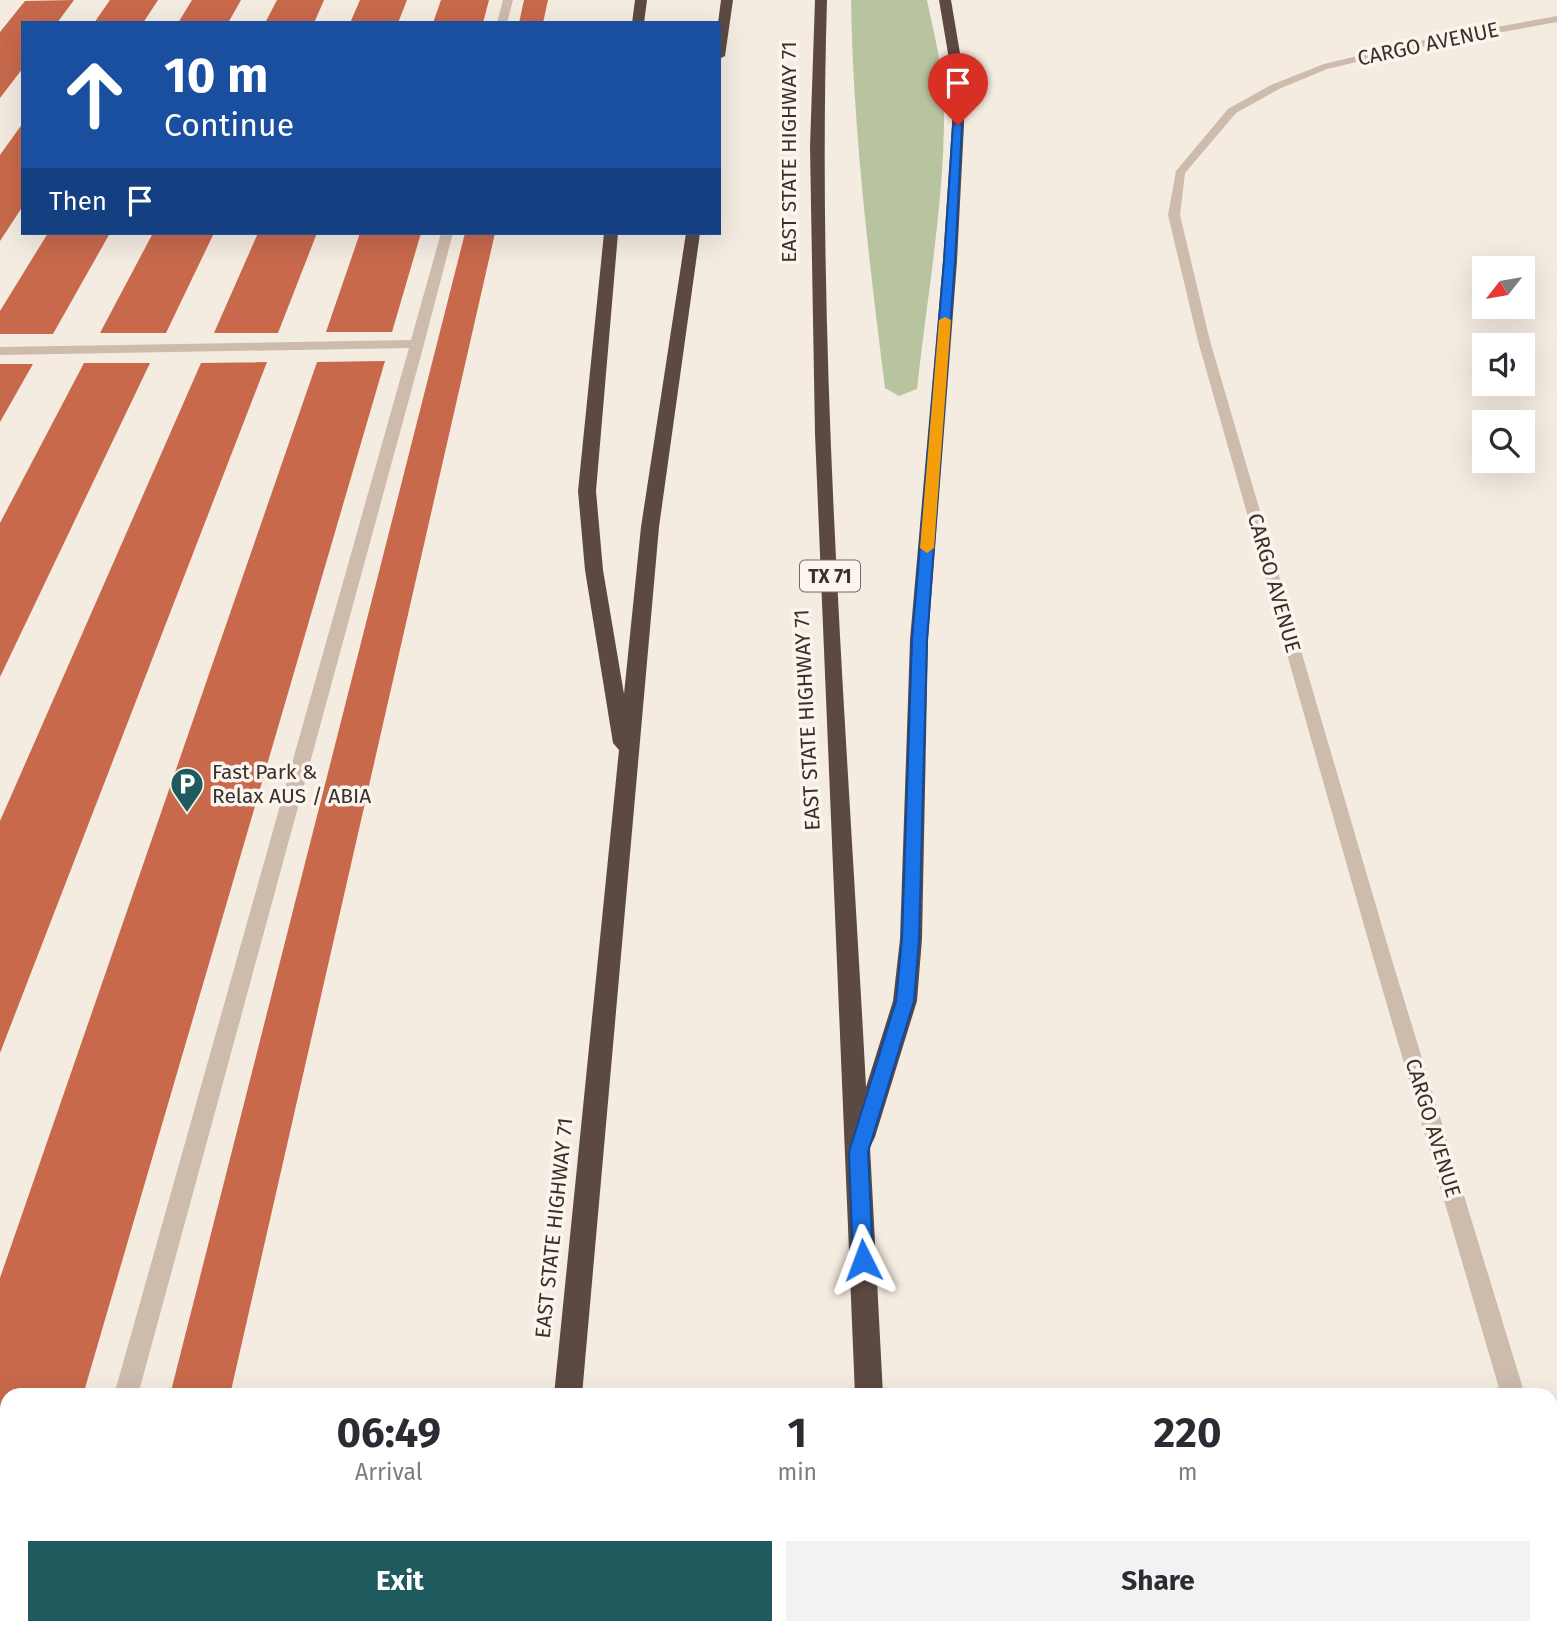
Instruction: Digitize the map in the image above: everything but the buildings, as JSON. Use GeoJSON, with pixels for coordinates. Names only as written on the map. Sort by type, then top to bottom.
{"type":"FeatureCollection","features":[{"type":"Feature","properties":{"kind":"highway"},"geometry":{"type":"LineString","coordinates":[[638,21],[641,0]]}},
{"type":"Feature","properties":{"kind":"highway"},"geometry":{"type":"LineString","coordinates":[[721,42],[727,0]]}},
{"type":"Feature","properties":{"kind":"highway","name":"EAST STATE HIGHWAY 71"},"geometry":{"type":"LineString","coordinates":[[821,0],[816,147],[823,434],[869,1388]]}},
{"type":"Feature","properties":{"kind":"highway"},"geometry":{"type":"LineString","coordinates":[[859,1152],[905,1001],[911,939],[919,640],[950,261],[958,125],[958,77],[945,0]]}},
{"type":"Feature","properties":{"kind":"highway"},"geometry":{"type":"LineString","coordinates":[[611,235],[587,491],[594,570],[628,772]]}},
{"type":"Feature","properties":{"kind":"highway","name":"EAST STATE HIGHWAY 71"},"geometry":{"type":"LineString","coordinates":[[569,1388],[650,527],[693,235]]}},
{"type":"Feature","properties":{"kind":"street"},"geometry":{"type":"LineString","coordinates":[[503,21],[508,0]]}},
{"type":"Feature","properties":{"kind":"street","name":"CARGO AVENUE"},"geometry":{"type":"LineString","coordinates":[[1511,1388],[1382,957],[1212,368],[1174,215],[1180,173],[1232,111],[1275,87],[1324,67],[1396,50],[1557,19]]}},
{"type":"Feature","properties":{"kind":"street"},"geometry":{"type":"LineString","coordinates":[[128,1388],[446,235]]}},
{"type":"Feature","properties":{"kind":"street"},"geometry":{"type":"LineString","coordinates":[[0,351],[418,344]]}},
{"type":"Feature","properties":{"kind":"green space"},"geometry":{"type":"Polygon","coordinates":[[[851,0],[927,0],[942,79],[942,177],[917,389],[899,396],[885,388],[879,340],[858,146],[851,0]]]}},
{"type":"Feature","properties":{"kind":"slow traffic"},"geometry":{"type":"LineString","coordinates":[[927,548],[945,320]]}},
{"type":"Feature","properties":{"kind":"place","name":"Fast Park & Relax AUS / ABIA"},"geometry":{"type":"Point","coordinates":[187,814]}},
{"type":"Feature","properties":{"kind":"route"},"geometry":{"type":"LineString","coordinates":[[863,1260],[859,1152],[905,1001],[911,939],[919,640],[950,261],[958,125]]}}]}
